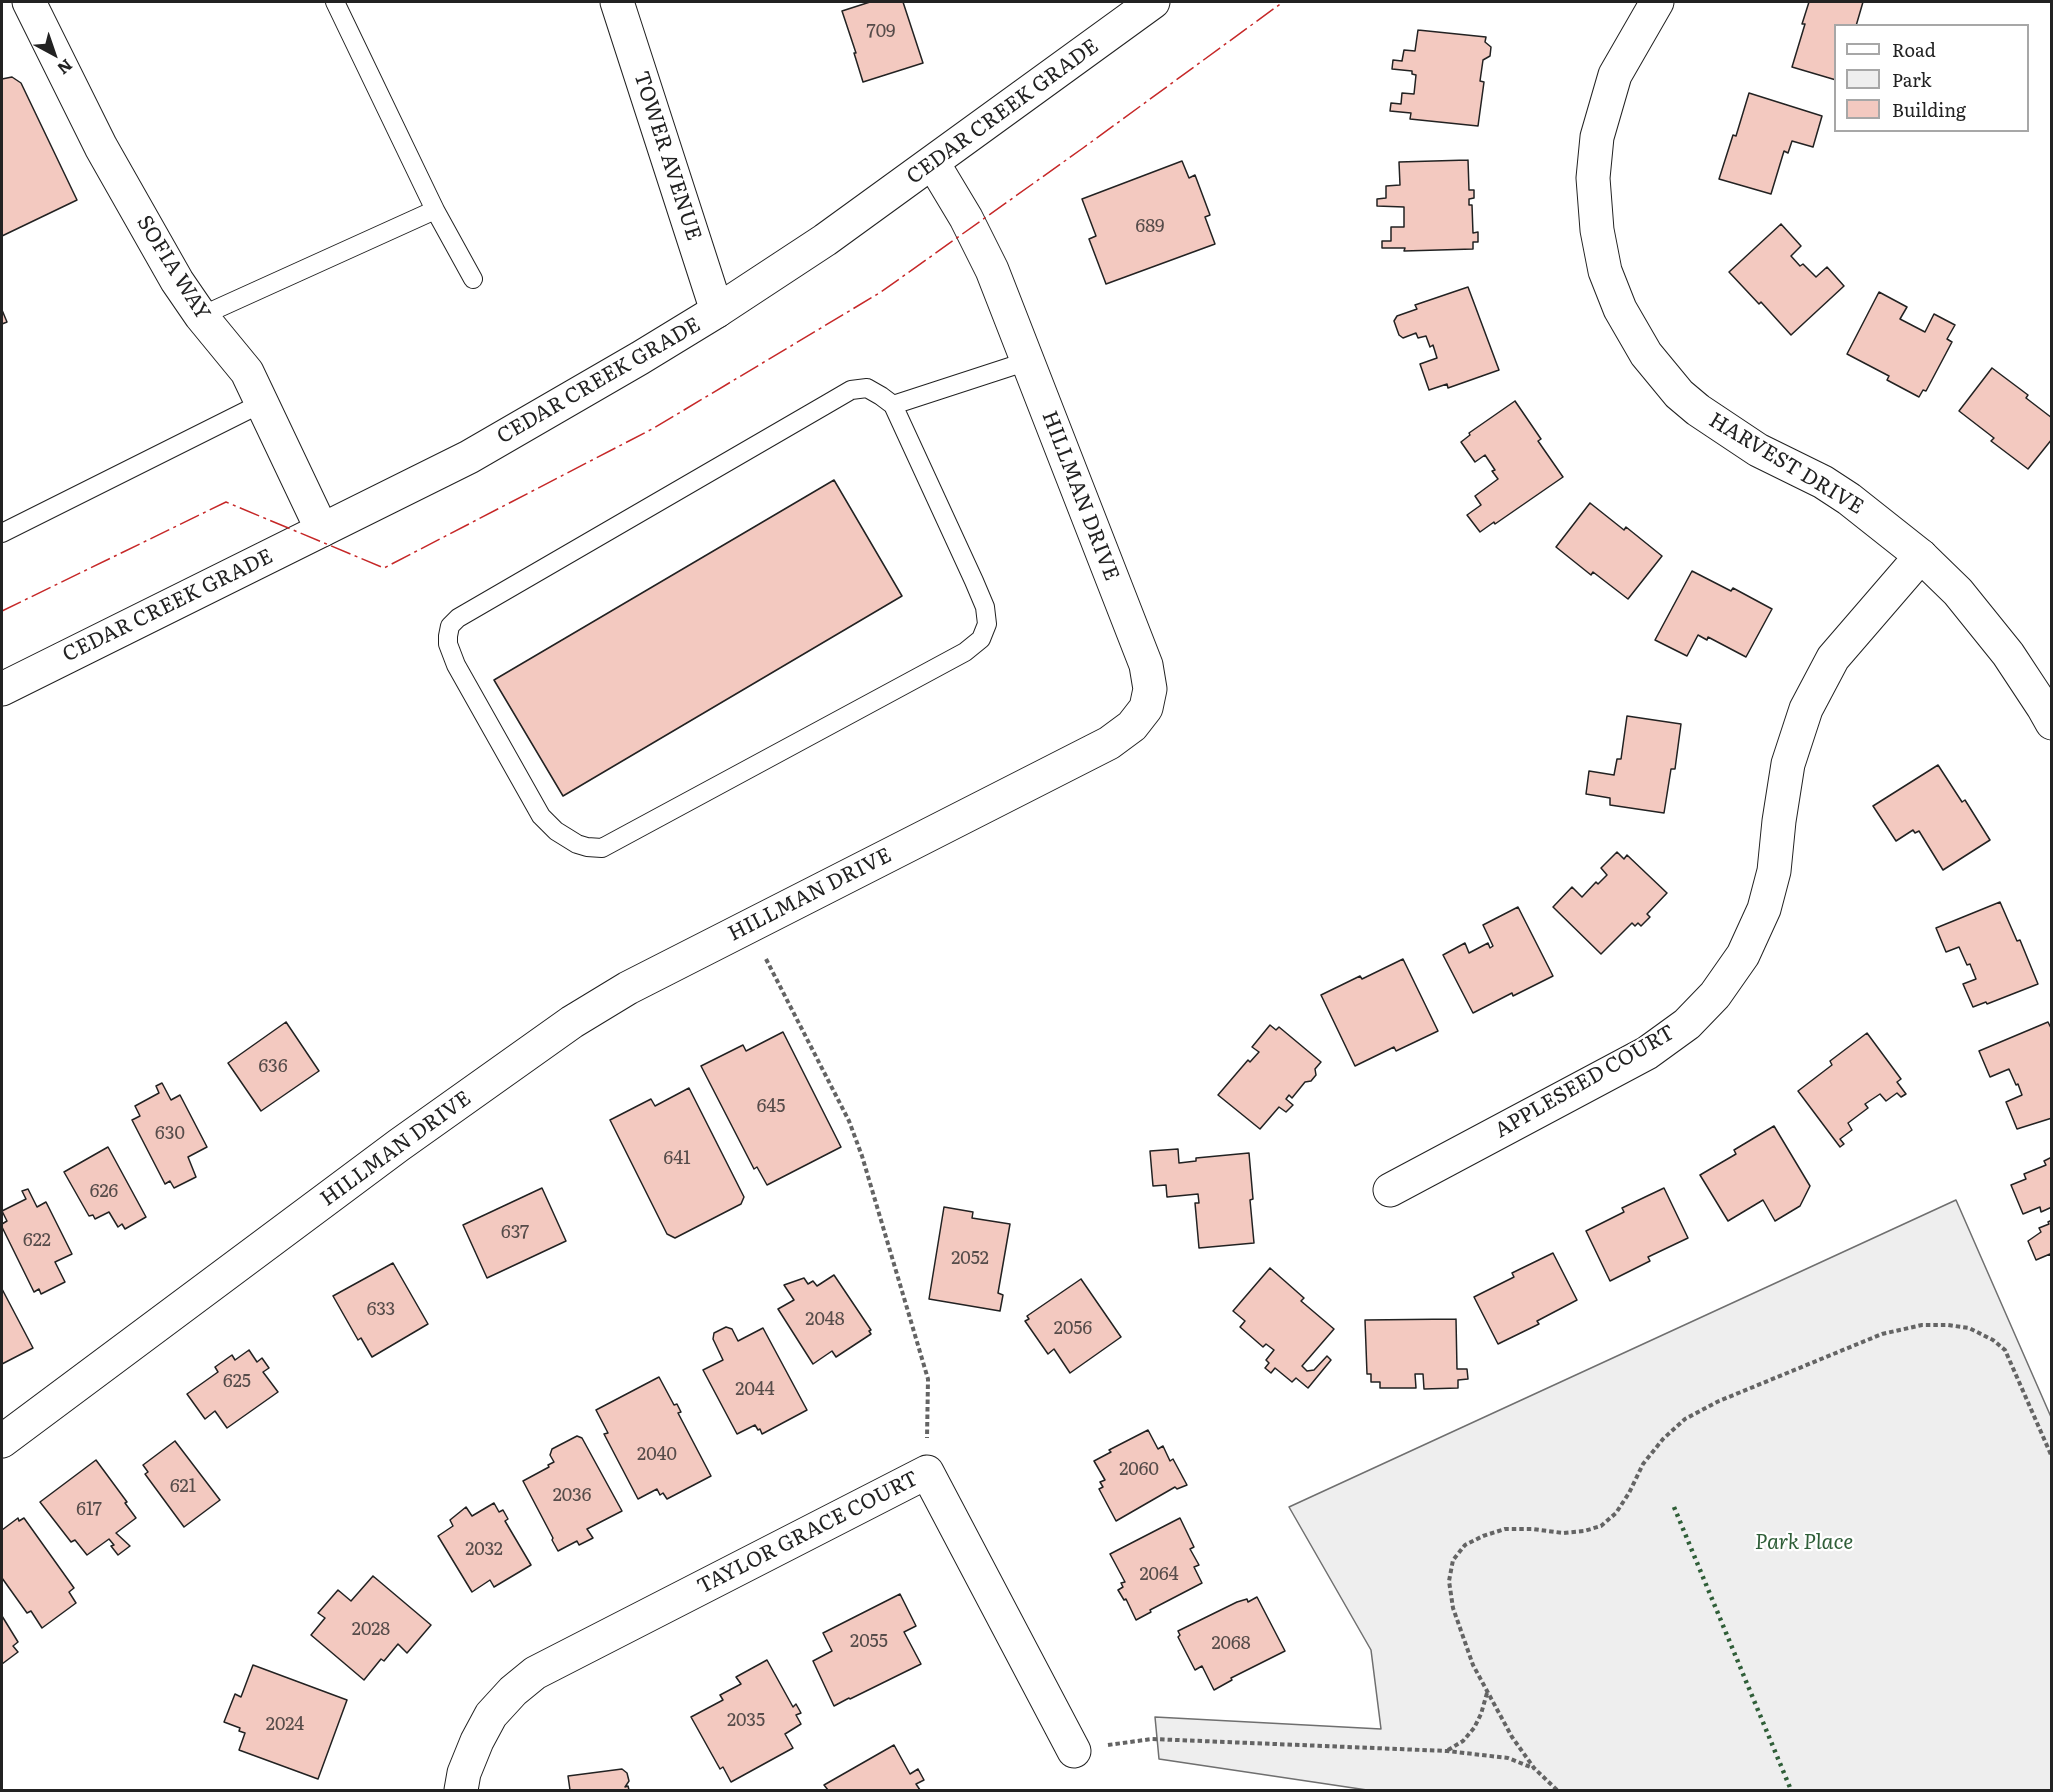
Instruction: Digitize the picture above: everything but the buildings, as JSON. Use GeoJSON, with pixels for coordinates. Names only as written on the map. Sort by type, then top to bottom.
{"type":"FeatureCollection","features":[{"type":"Feature","properties":{"kind":"street","name":"SOFIA WAY"},"geometry":{"type":"LineString","coordinates":[[29,2],[101,147],[177,281],[201,316],[247,372],[322,530]]}},
{"type":"Feature","properties":{"kind":"street","name":"TOWER AVENUE"},"geometry":{"type":"LineString","coordinates":[[617,2],[717,311]]}},
{"type":"Feature","properties":{"kind":"street","name":"CEDAR CREEK GRADE"},"geometry":{"type":"LineString","coordinates":[[2,689],[469,457],[552,410],[717,311],[825,240],[1153,2]]}},
{"type":"Feature","properties":{"kind":"street","name":"HARVEST DRIVE"},"geometry":{"type":"LineString","coordinates":[[1657,2],[1615,75],[1598,137],[1593,178],[1596,230],[1605,271],[1620,309],[1646,354],[1679,394],[1692,405],[1758,450],[1823,482],[1850,499],[1921,556],[1958,592],[2008,654],[2052,723]]}},
{"type":"Feature","properties":{"kind":"street","name":"HILLMAN DRIVE"},"geometry":{"type":"LineString","coordinates":[[2,1441],[399,1145],[572,1022],[628,988],[1109,743],[1132,726],[1146,708],[1150,689],[1146,665],[1028,361],[992,270],[966,218],[933,163]]}},
{"type":"Feature","properties":{"kind":"street","name":"APPLESEED COURT"},"geometry":{"type":"LineString","coordinates":[[1390,1190],[1647,1053],[1687,1024],[1715,995],[1743,955],[1764,909],[1774,871],[1788,764],[1806,710],[1833,658],[1921,556]]}},
{"type":"Feature","properties":{"kind":"street","name":"TAYLOR GRACE COURT"},"geometry":{"type":"LineString","coordinates":[[461,1791],[464,1773],[491,1715],[513,1691],[535,1673],[927,1472],[1074,1751]]}},
{"type":"Feature","properties":{"kind":"lane"},"geometry":{"type":"LineString","coordinates":[[335,2],[435,210],[474,279]]}},
{"type":"Feature","properties":{"kind":"lane"},"geometry":{"type":"LineString","coordinates":[[201,316],[435,210]]}},
{"type":"Feature","properties":{"kind":"lane"},"geometry":{"type":"LineString","coordinates":[[893,405],[1028,361]]}},
{"type":"Feature","properties":{"kind":"lane"},"geometry":{"type":"LineString","coordinates":[[867,388],[893,405],[985,607],[987,624],[981,639],[955,657],[602,848],[587,848],[556,831],[541,816],[456,665],[448,644],[450,626],[458,618],[851,390],[867,388]]}},
{"type":"Feature","properties":{"kind":"lane"},"geometry":{"type":"LineString","coordinates":[[2,533],[262,403]]}},
{"type":"Feature","properties":{"kind":"path"},"geometry":{"type":"LineString","coordinates":[[749,926],[849,1121],[862,1156],[927,1379],[927,1472]]}},
{"type":"Feature","properties":{"kind":"path"},"geometry":{"type":"LineString","coordinates":[[1557,1791],[1534,1768],[1487,1693],[1473,1665],[1453,1608],[1449,1581],[1454,1560],[1465,1545],[1483,1536],[1506,1529],[1533,1529],[1563,1533],[1584,1531],[1601,1526],[1616,1513],[1643,1464],[1663,1439],[1685,1419],[1719,1401],[1882,1335],[1922,1325],[1969,1328],[1993,1340],[2005,1350],[2052,1457]]}},
{"type":"Feature","properties":{"kind":"path"},"geometry":{"type":"LineString","coordinates":[[1447,1751],[1463,1741],[1474,1728],[1487,1693]]}},
{"type":"Feature","properties":{"kind":"path"},"geometry":{"type":"LineString","coordinates":[[1074,1751],[1152,1738],[1447,1751],[1508,1758],[1534,1768]]}},
{"type":"Feature","properties":{"kind":"green space","name":"Park Place"},"geometry":{"type":"Polygon","coordinates":[[[1956,1200],[2051,1417],[2051,1790],[1367,1790],[1159,1759],[1155,1717],[1381,1729],[1371,1650],[1289,1507],[1956,1200]]]}},
{"type":"Feature","properties":{"kind":"hedge"},"geometry":{"type":"LineString","coordinates":[[1674,1507],[1791,1790]]}},
{"type":"Feature","properties":{"kind":"power"},"geometry":{"type":"LineString","coordinates":[[2,611],[226,502],[384,568],[654,428],[881,292],[1283,2]]}}]}
